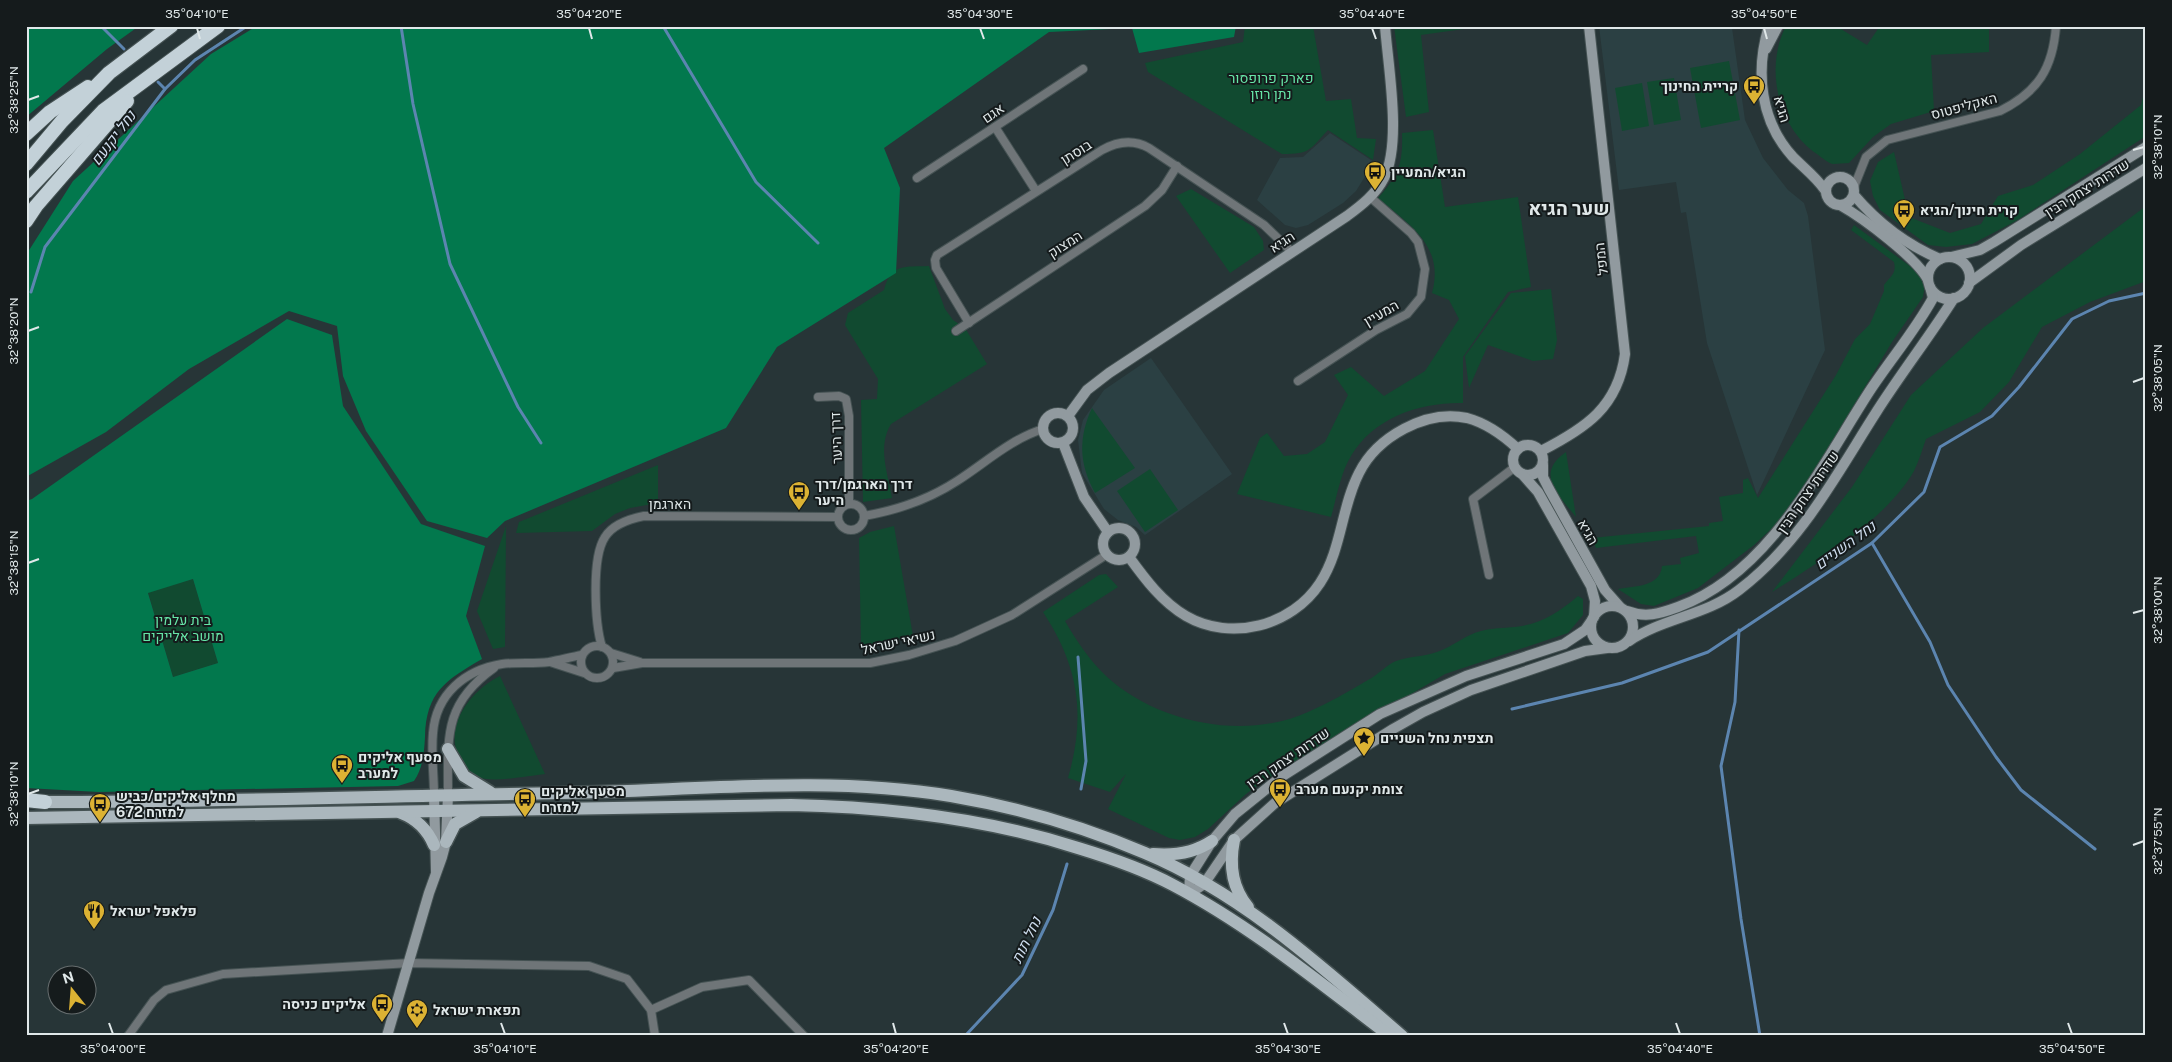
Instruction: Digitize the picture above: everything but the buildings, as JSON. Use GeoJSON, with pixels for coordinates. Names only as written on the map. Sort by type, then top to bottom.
{"type":"FeatureCollection","features":[{"type":"Feature","properties":{"kind":"highway"},"geometry":{"type":"LineString","coordinates":[[26,134],[50,112],[109,73],[171,26]]}},
{"type":"Feature","properties":{"kind":"highway"},"geometry":{"type":"LineString","coordinates":[[26,192],[103,111],[218,26]]}},
{"type":"Feature","properties":{"kind":"highway"},"geometry":{"type":"LineString","coordinates":[[26,164],[62,121],[109,73]]}},
{"type":"Feature","properties":{"kind":"highway"},"geometry":{"type":"LineString","coordinates":[[26,221],[36,206],[143,82]]}},
{"type":"Feature","properties":{"kind":"highway"},"geometry":{"type":"LineString","coordinates":[[26,801],[45,802]]}},
{"type":"Feature","properties":{"kind":"main road"},"geometry":{"type":"LineString","coordinates":[[448,748],[464,776],[492,793]]}},
{"type":"Feature","properties":{"kind":"main road"},"geometry":{"type":"LineString","coordinates":[[45,802],[559,793],[766,786],[894,790],[951,796],[1015,810],[1146,853],[1190,876],[1255,915],[1306,953],[1402,1036]]}},
{"type":"Feature","properties":{"kind":"main road"},"geometry":{"type":"LineString","coordinates":[[26,818],[792,805],[846,806],[911,812],[1003,826],[1059,841],[1139,868],[1189,894],[1236,922],[1390,1036]]}},
{"type":"Feature","properties":{"kind":"main road"},"geometry":{"type":"LineString","coordinates":[[399,812],[417,821],[440,843],[455,824],[478,811]]}},
{"type":"Feature","properties":{"kind":"main road"},"geometry":{"type":"LineString","coordinates":[[1234,840],[1231,864],[1235,886],[1244,903],[1255,915]]}},
{"type":"Feature","properties":{"kind":"main road"},"geometry":{"type":"LineString","coordinates":[[1146,853],[1180,854],[1203,847],[1212,841]]}},
{"type":"Feature","properties":{"kind":"street","name":"הגיא"},"geometry":{"type":"LineString","coordinates":[[1068,416],[1087,390],[1109,373],[1347,216],[1370,197],[1384,178],[1393,146],[1385,26]]}},
{"type":"Feature","properties":{"kind":"street","name":"המפל"},"geometry":{"type":"LineString","coordinates":[[1541,451],[1580,429],[1602,410],[1618,386],[1625,354],[1589,26]]}},
{"type":"Feature","properties":{"kind":"street","name":"הגיא"},"geometry":{"type":"LineString","coordinates":[[1769,26],[1761,67],[1766,109],[1772,127],[1799,162],[1825,190]]}},
{"type":"Feature","properties":{"kind":"street","name":"הגיא"},"geometry":{"type":"LineString","coordinates":[[1763,54],[1778,26]]}},
{"type":"Feature","properties":{"kind":"street","name":"האקליפטוס"},"geometry":{"type":"LineString","coordinates":[[1854,191],[1866,157],[1887,140],[2000,111],[2017,103],[2040,80],[2050,62],[2056,26]]}},
{"type":"Feature","properties":{"kind":"street","name":"אגם"},"geometry":{"type":"LineString","coordinates":[[917,178],[1083,69]]}},
{"type":"Feature","properties":{"kind":"street"},"geometry":{"type":"LineString","coordinates":[[995,127],[1036,191]]}},
{"type":"Feature","properties":{"kind":"street","name":"בוסתן"},"geometry":{"type":"LineString","coordinates":[[969,323],[936,268],[936,258],[944,249],[1036,191],[1102,150],[1120,143],[1130,142],[1145,146],[1177,166],[1264,225],[1292,252]]}},
{"type":"Feature","properties":{"kind":"street","name":"שדרות יצחק רבין"},"geometry":{"type":"LineString","coordinates":[[1951,257],[1980,250],[2146,147]]}},
{"type":"Feature","properties":{"kind":"street","name":"הגיא"},"geometry":{"type":"LineString","coordinates":[[1799,162],[1835,178]]}},
{"type":"Feature","properties":{"kind":"street","name":"המצוק"},"geometry":{"type":"LineString","coordinates":[[956,331],[1145,206],[1162,190],[1177,166]]}},
{"type":"Feature","properties":{"kind":"street","name":"שדרות יצחק רבין"},"geometry":{"type":"LineString","coordinates":[[1969,284],[2021,245],[2146,168]]}},
{"type":"Feature","properties":{"kind":"street"},"geometry":{"type":"LineString","coordinates":[[1929,284],[1931,266],[1940,259],[1951,257],[1964,263],[1968,270],[1969,284],[1961,295],[1954,298],[1940,297],[1929,284],[1922,268],[1860,218],[1840,205],[1831,202],[1825,190],[1828,182],[1835,178],[1848,179],[1867,210],[1916,249],[1940,259]]}},
{"type":"Feature","properties":{"kind":"street"},"geometry":{"type":"LineString","coordinates":[[1840,205],[1849,202],[1854,191]]}},
{"type":"Feature","properties":{"kind":"street","name":"המעיין"},"geometry":{"type":"LineString","coordinates":[[1298,381],[1376,330],[1407,314],[1421,296],[1425,269],[1418,242],[1370,197]]}},
{"type":"Feature","properties":{"kind":"street","name":"שדרות יצחק רבין"},"geometry":{"type":"LineString","coordinates":[[1623,609],[1638,615],[1651,616],[1689,604],[1727,578],[1762,547],[1794,510],[1877,380],[1922,318],[1933,298],[1929,284]]}},
{"type":"Feature","properties":{"kind":"street","name":"שדרות יצחק רבין"},"geometry":{"type":"LineString","coordinates":[[1629,641],[1647,631],[1717,604],[1738,592],[1775,559],[1807,520],[1831,486],[1877,410],[1954,298]]}},
{"type":"Feature","properties":{"kind":"street","name":"דרך היער"},"geometry":{"type":"LineString","coordinates":[[818,396],[839,396],[846,399],[849,416],[849,504]]}},
{"type":"Feature","properties":{"kind":"street"},"geometry":{"type":"LineString","coordinates":[[1059,412],[1068,416],[1074,424],[1073,433],[1063,443],[1050,441],[1043,429],[1045,420],[1054,413],[1059,412]]}},
{"type":"Feature","properties":{"kind":"street"},"geometry":{"type":"LineString","coordinates":[[1129,557],[1148,583],[1166,602],[1186,616],[1209,626],[1233,629],[1257,627],[1280,619],[1301,604],[1320,584],[1334,558],[1353,487],[1360,471],[1374,452],[1396,434],[1420,422],[1434,418],[1458,417],[1486,426],[1518,449]]}},
{"type":"Feature","properties":{"kind":"street"},"geometry":{"type":"LineString","coordinates":[[864,516],[894,511],[930,497],[1016,441],[1043,429]]}},
{"type":"Feature","properties":{"kind":"street"},"geometry":{"type":"LineString","coordinates":[[1063,443],[1081,491],[1108,532]]}},
{"type":"Feature","properties":{"kind":"street"},"geometry":{"type":"LineString","coordinates":[[1529,445],[1541,451],[1543,465],[1535,474],[1524,474],[1515,467],[1513,457],[1518,449],[1529,445]]}},
{"type":"Feature","properties":{"kind":"street","name":"הגיא"},"geometry":{"type":"LineString","coordinates":[[1543,465],[1543,477],[1548,489],[1605,590],[1623,609]]}},
{"type":"Feature","properties":{"kind":"street"},"geometry":{"type":"LineString","coordinates":[[1489,575],[1473,500],[1515,467]]}},
{"type":"Feature","properties":{"kind":"street","name":"הגיא"},"geometry":{"type":"LineString","coordinates":[[1524,474],[1538,492],[1591,586],[1595,601],[1593,618]]}},
{"type":"Feature","properties":{"kind":"street"},"geometry":{"type":"LineString","coordinates":[[849,504],[860,508],[864,516],[859,527],[851,530],[840,525],[838,517],[840,510],[849,504]]}},
{"type":"Feature","properties":{"kind":"street","name":"הארגמן"},"geometry":{"type":"LineString","coordinates":[[602,647],[597,631],[599,554],[605,537],[620,523],[644,516],[838,517]]}},
{"type":"Feature","properties":{"kind":"street"},"geometry":{"type":"LineString","coordinates":[[1119,528],[1133,536],[1135,547],[1129,557],[1115,560],[1106,555],[1103,540],[1108,532],[1119,528]]}},
{"type":"Feature","properties":{"kind":"street","name":"נשיאי ישראל"},"geometry":{"type":"LineString","coordinates":[[548,662],[584,673],[588,677],[600,679],[610,673],[612,668],[642,663],[870,663],[908,655],[955,641],[1012,615],[1106,555]]}},
{"type":"Feature","properties":{"kind":"street"},"geometry":{"type":"LineString","coordinates":[[1189,894],[1204,884],[1234,840],[1286,796],[1423,712],[1492,682],[1585,651],[1617,648],[1629,641],[1634,631],[1634,623],[1623,609],[1609,606],[1602,608],[1593,618],[1591,627],[1595,640],[1608,648]]}},
{"type":"Feature","properties":{"kind":"street","name":"שדרות יצחק רבין"},"geometry":{"type":"LineString","coordinates":[[1189,894],[1190,876],[1212,841],[1236,814],[1281,777],[1380,714],[1459,679],[1564,644],[1585,630],[1593,618]]}},
{"type":"Feature","properties":{"kind":"street","name":"הארגמן"},"geometry":{"type":"LineString","coordinates":[[589,648],[597,631]]}},
{"type":"Feature","properties":{"kind":"street"},"geometry":{"type":"LineString","coordinates":[[584,673],[580,664],[582,655],[589,648],[602,647]]}},
{"type":"Feature","properties":{"kind":"street","name":"נשיאי ישראל"},"geometry":{"type":"LineString","coordinates":[[602,647],[611,653],[642,663]]}},
{"type":"Feature","properties":{"kind":"street"},"geometry":{"type":"LineString","coordinates":[[611,653],[614,663],[612,668]]}},
{"type":"Feature","properties":{"kind":"street","name":"נשיאי ישראל"},"geometry":{"type":"LineString","coordinates":[[434,795],[433,733],[441,702],[456,683],[466,676],[498,665],[548,662],[582,655]]}},
{"type":"Feature","properties":{"kind":"street"},"geometry":{"type":"LineString","coordinates":[[387,1036],[436,872],[447,811],[448,748],[451,720],[457,706],[475,684],[498,665]]}},
{"type":"Feature","properties":{"kind":"street"},"geometry":{"type":"LineString","coordinates":[[434,795],[434,811],[440,843]]}},
{"type":"Feature","properties":{"kind":"street"},"geometry":{"type":"LineString","coordinates":[[128,1036],[154,1000],[166,990],[224,974],[410,963],[589,966],[627,979],[651,1010],[655,1036]]}},
{"type":"Feature","properties":{"kind":"street"},"geometry":{"type":"LineString","coordinates":[[651,1010],[702,987],[749,980],[804,1036]]}},
{"type":"Feature","properties":{"kind":"shaded area"},"geometry":{"type":"Polygon","coordinates":[[[1599,26],[1727,26],[1732,28],[1745,120],[1763,158],[1788,190],[1804,203],[1808,216],[1825,350],[1757,495],[1707,343],[1686,212],[1681,213],[1676,182],[1619,190],[1599,26]]]}},
{"type":"Feature","properties":{"kind":"shaded area"},"geometry":{"type":"Polygon","coordinates":[[[1330,133],[1374,162],[1356,191],[1343,203],[1308,225],[1296,228],[1285,225],[1257,200],[1280,158],[1303,157],[1330,133]]]}},
{"type":"Feature","properties":{"kind":"shaded area"},"geometry":{"type":"Polygon","coordinates":[[[1151,358],[1232,474],[1145,535],[1136,527],[1118,520],[1104,509],[1082,473],[1078,440],[1083,420],[1104,390],[1151,358]]]}},
{"type":"Feature","properties":{"kind":"green space"},"geometry":{"type":"Polygon","coordinates":[[[26,26],[139,26],[107,49],[26,117],[26,26]]]}},
{"type":"Feature","properties":{"kind":"green space"},"geometry":{"type":"Polygon","coordinates":[[[257,26],[1236,26],[1234,37],[1139,53],[1132,28],[1049,32],[884,148],[900,188],[896,273],[777,347],[726,428],[505,521],[487,538],[427,521],[366,431],[343,376],[337,326],[289,311],[189,369],[106,432],[26,477],[26,255],[73,181],[211,54],[257,26]]]}},
{"type":"Feature","properties":{"kind":"green space","name":"פארק פרופסור נתן רוזן"},"geometry":{"type":"Polygon","coordinates":[[[1245,26],[1313,26],[1326,101],[1351,99],[1357,138],[1376,139],[1373,160],[1328,130],[1309,150],[1299,153],[1282,154],[1148,72],[1145,63],[1243,42],[1245,26]]]}},
{"type":"Feature","properties":{"kind":"green space"},"geometry":{"type":"Polygon","coordinates":[[[1394,26],[1485,26],[1421,35],[1429,112],[1406,117],[1394,26]]]}},
{"type":"Feature","properties":{"kind":"green space"},"geometry":{"type":"Polygon","coordinates":[[[1786,26],[1836,26],[1867,45],[1880,26],[1989,26],[1989,52],[1931,55],[1934,111],[1891,124],[1873,137],[1849,163],[1833,164],[1804,143],[1784,113],[1776,78],[1776,60],[1779,42],[1786,26]]]}},
{"type":"Feature","properties":{"kind":"green space"},"geometry":{"type":"Polygon","coordinates":[[[1729,61],[1740,120],[1701,128],[1690,68],[1729,61]]]}},
{"type":"Feature","properties":{"kind":"green space"},"geometry":{"type":"Polygon","coordinates":[[[1674,78],[1681,120],[1654,125],[1647,82],[1674,78]]]}},
{"type":"Feature","properties":{"kind":"green space"},"geometry":{"type":"Polygon","coordinates":[[[1642,83],[1649,126],[1622,131],[1615,88],[1642,83]]]}},
{"type":"Feature","properties":{"kind":"green space"},"geometry":{"type":"Polygon","coordinates":[[[2146,85],[2146,136],[2016,221],[1972,244],[1946,247],[1928,245],[1880,210],[1873,196],[1870,181],[1878,162],[1894,152],[1909,217],[1950,233],[1981,224],[1998,196],[2033,185],[2080,154],[2141,105],[2146,85]]]}},
{"type":"Feature","properties":{"kind":"green space"},"geometry":{"type":"Polygon","coordinates":[[[1433,130],[1445,207],[1518,197],[1531,287],[1508,292],[1463,357],[1463,403],[1431,405],[1400,414],[1372,431],[1361,442],[1344,470],[1331,517],[1237,494],[1260,438],[1267,433],[1284,456],[1307,454],[1325,442],[1348,395],[1334,375],[1351,367],[1384,396],[1425,371],[1459,319],[1449,300],[1432,293],[1435,276],[1433,262],[1429,249],[1422,238],[1378,198],[1391,182],[1398,168],[1402,153],[1402,133],[1433,130]]]}},
{"type":"Feature","properties":{"kind":"green space"},"geometry":{"type":"Polygon","coordinates":[[[1191,189],[1254,227],[1263,241],[1264,250],[1230,273],[1176,196],[1191,189]]]}},
{"type":"Feature","properties":{"kind":"green space"},"geometry":{"type":"Polygon","coordinates":[[[2146,206],[2146,281],[2090,302],[2042,327],[2009,382],[1980,412],[1926,439],[1914,471],[1887,506],[1850,539],[1772,592],[1852,487],[1911,395],[1983,328],[2146,206]]]}},
{"type":"Feature","properties":{"kind":"green space"},"geometry":{"type":"Polygon","coordinates":[[[1854,225],[1918,272],[1925,284],[1923,297],[1892,342],[1804,488],[1783,518],[1754,545],[1698,588],[1654,606],[1641,604],[1618,589],[1652,582],[1657,578],[1662,566],[1681,564],[1680,558],[1699,553],[1696,536],[1596,548],[1592,538],[1709,526],[1709,523],[1723,521],[1719,497],[1743,493],[1743,480],[1748,478],[1758,498],[1836,375],[1855,339],[1870,324],[1884,291],[1884,285],[1894,272],[1894,262],[1851,230],[1854,225]]]}},
{"type":"Feature","properties":{"kind":"green space"},"geometry":{"type":"Polygon","coordinates":[[[929,266],[945,309],[953,320],[965,328],[987,364],[891,424],[887,433],[884,451],[892,498],[863,502],[861,400],[877,399],[878,379],[845,325],[848,313],[884,290],[891,275],[900,268],[929,266]]]}},
{"type":"Feature","properties":{"kind":"green space"},"geometry":{"type":"Polygon","coordinates":[[[1551,289],[1557,340],[1553,359],[1533,361],[1488,345],[1469,388],[1465,356],[1511,293],[1551,289]]]}},
{"type":"Feature","properties":{"kind":"green space"},"geometry":{"type":"Polygon","coordinates":[[[287,319],[332,335],[343,406],[421,524],[485,546],[466,616],[482,659],[448,681],[434,698],[426,722],[423,755],[419,771],[414,781],[398,786],[99,792],[26,788],[26,501],[32,499],[287,319]],[[193,579],[148,593],[173,677],[218,663],[193,579]]]}},
{"type":"Feature","properties":{"kind":"green space"},"geometry":{"type":"Polygon","coordinates":[[[1092,408],[1135,468],[1095,493],[1086,472],[1082,451],[1084,430],[1092,408]]]}},
{"type":"Feature","properties":{"kind":"green space"},"geometry":{"type":"Polygon","coordinates":[[[1566,452],[1576,517],[1557,493],[1551,476],[1552,468],[1557,460],[1566,452]]]}},
{"type":"Feature","properties":{"kind":"green space"},"geometry":{"type":"Polygon","coordinates":[[[658,465],[658,503],[630,508],[615,514],[592,531],[516,533],[519,522],[658,465]]]}},
{"type":"Feature","properties":{"kind":"green space"},"geometry":{"type":"Polygon","coordinates":[[[1150,469],[1178,510],[1145,532],[1117,491],[1150,469]]]}},
{"type":"Feature","properties":{"kind":"green space"},"geometry":{"type":"Polygon","coordinates":[[[506,526],[505,647],[493,649],[477,611],[506,526]]]}},
{"type":"Feature","properties":{"kind":"green space"},"geometry":{"type":"Polygon","coordinates":[[[894,526],[913,636],[861,646],[859,538],[870,532],[894,526]]]}},
{"type":"Feature","properties":{"kind":"green space"},"geometry":{"type":"Polygon","coordinates":[[[1106,574],[1118,587],[1065,621],[1089,657],[1106,676],[1150,706],[1175,716],[1229,726],[1257,725],[1283,721],[1308,712],[1372,678],[1396,661],[1437,652],[1469,635],[1481,631],[1524,626],[1533,623],[1563,608],[1578,596],[1583,599],[1583,615],[1568,633],[1445,674],[1265,780],[1246,794],[1208,829],[1195,837],[1180,840],[1169,838],[1108,809],[1126,774],[1110,792],[1068,778],[1077,733],[1076,692],[1065,652],[1043,612],[1099,575],[1106,574]]]}},
{"type":"Feature","properties":{"kind":"green space","name":"בית עלמין מושב אלייקים"},"geometry":{"type":"Polygon","coordinates":[[[193,579],[218,663],[173,677],[148,592],[193,579]]]}},
{"type":"Feature","properties":{"kind":"green space"},"geometry":{"type":"Polygon","coordinates":[[[500,676],[545,774],[483,779],[471,774],[461,760],[456,748],[455,735],[462,711],[479,691],[489,682],[500,676]]]}},
{"type":"Feature","properties":{"kind":"waterway"},"geometry":{"type":"LineString","coordinates":[[101,26],[124,49]]}},
{"type":"Feature","properties":{"kind":"waterway","name":"נחל יקנעם"},"geometry":{"type":"LineString","coordinates":[[31,292],[45,247],[165,89],[195,60],[247,26]]}},
{"type":"Feature","properties":{"kind":"waterway"},"geometry":{"type":"LineString","coordinates":[[401,26],[413,104],[450,264],[518,407],[541,443]]}},
{"type":"Feature","properties":{"kind":"waterway"},"geometry":{"type":"LineString","coordinates":[[663,26],[756,182],[818,243]]}},
{"type":"Feature","properties":{"kind":"waterway"},"geometry":{"type":"LineString","coordinates":[[158,82],[165,89]]}},
{"type":"Feature","properties":{"kind":"waterway","name":"נחל השניים"},"geometry":{"type":"LineString","coordinates":[[1512,709],[1622,683],[1708,652],[1872,543],[1924,492],[1940,447],[1992,416],[2019,387],[2072,319],[2109,301],[2146,293]]}},
{"type":"Feature","properties":{"kind":"waterway"},"geometry":{"type":"LineString","coordinates":[[1872,543],[1930,642],[1948,685],[1996,757],[2021,790],[2095,849]]}},
{"type":"Feature","properties":{"kind":"waterway"},"geometry":{"type":"LineString","coordinates":[[1739,630],[1735,702],[1721,766],[1741,919],[1760,1036]]}},
{"type":"Feature","properties":{"kind":"waterway","name":"נחל תות"},"geometry":{"type":"LineString","coordinates":[[1078,657],[1086,761],[1081,789]]}},
{"type":"Feature","properties":{"kind":"waterway","name":"נחל תות"},"geometry":{"type":"LineString","coordinates":[[965,1036],[1022,975],[1053,910],[1067,864]]}},
{"type":"Feature","properties":{"kind":"place","name":"קריית החינוך"},"geometry":{"type":"Point","coordinates":[1754,105]}},
{"type":"Feature","properties":{"kind":"place","name":"הגיא/המעיין"},"geometry":{"type":"Point","coordinates":[1375,191]}},
{"type":"Feature","properties":{"kind":"place","name":"קרית חינוך/הגיא"},"geometry":{"type":"Point","coordinates":[1904,229]}},
{"type":"Feature","properties":{"kind":"place","name":"דרך הארגמן/דרך היער"},"geometry":{"type":"Point","coordinates":[799,511]}},
{"type":"Feature","properties":{"kind":"place","name":"תצפית נחל השניים"},"geometry":{"type":"Point","coordinates":[1364,757]}},
{"type":"Feature","properties":{"kind":"place","name":"מסעף אליקים למערב"},"geometry":{"type":"Point","coordinates":[342,784]}},
{"type":"Feature","properties":{"kind":"place","name":"צומת יקנעם מערב"},"geometry":{"type":"Point","coordinates":[1280,808]}},
{"type":"Feature","properties":{"kind":"place","name":"מסעף אליקים למזרח"},"geometry":{"type":"Point","coordinates":[525,818]}},
{"type":"Feature","properties":{"kind":"place","name":"מחלף אליקים/כביש 672 למזרח"},"geometry":{"type":"Point","coordinates":[100,823]}},
{"type":"Feature","properties":{"kind":"place","name":"פלאפל ישראל"},"geometry":{"type":"Point","coordinates":[94,930]}},
{"type":"Feature","properties":{"kind":"place","name":"אליקים כניסה"},"geometry":{"type":"Point","coordinates":[382,1023]}},
{"type":"Feature","properties":{"kind":"place","name":"תפארת ישראל"},"geometry":{"type":"Point","coordinates":[417,1029]}},
{"type":"Feature","properties":{"kind":"district","name":"שער הגיא"},"geometry":{"type":"Point","coordinates":[1569,208]}}]}
